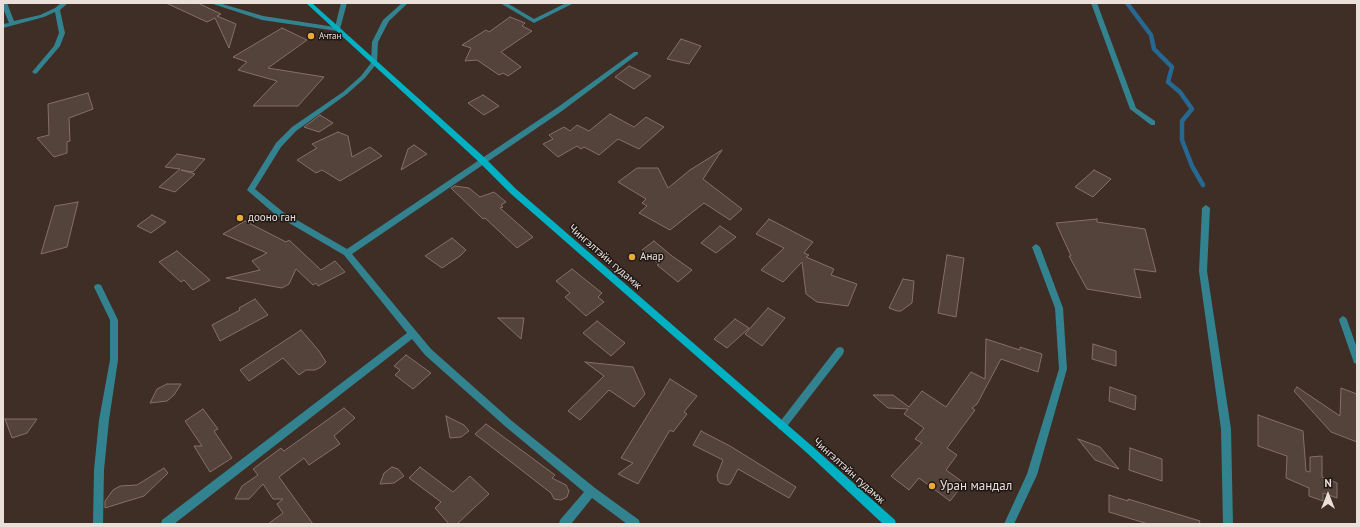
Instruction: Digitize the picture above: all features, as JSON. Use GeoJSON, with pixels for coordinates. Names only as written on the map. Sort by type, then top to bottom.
{"type":"FeatureCollection","features":[{"type":"Feature","properties":{"kind":"main road","name":"Чингэлтэйн гудамж"},"geometry":{"type":"LineString","coordinates":[[308,3],[482,160],[513,191],[892,524]]}},
{"type":"Feature","properties":{"kind":"street"},"geometry":{"type":"LineString","coordinates":[[4,3],[12,23]]}},
{"type":"Feature","properties":{"kind":"street"},"geometry":{"type":"LineString","coordinates":[[3,26],[42,16],[57,9],[65,3]]}},
{"type":"Feature","properties":{"kind":"street"},"geometry":{"type":"LineString","coordinates":[[213,3],[262,18],[337,29],[344,3]]}},
{"type":"Feature","properties":{"kind":"street"},"geometry":{"type":"LineString","coordinates":[[405,3],[386,20],[375,42],[374,64],[363,77],[345,93],[294,129],[278,145],[252,190],[280,214],[347,253],[428,352],[509,424],[591,491],[635,524]]}},
{"type":"Feature","properties":{"kind":"street"},"geometry":{"type":"LineString","coordinates":[[503,3],[534,21],[571,3]]}},
{"type":"Feature","properties":{"kind":"street"},"geometry":{"type":"LineString","coordinates":[[1094,3],[1133,109],[1154,123]]}},
{"type":"Feature","properties":{"kind":"street"},"geometry":{"type":"LineString","coordinates":[[35,72],[57,46],[62,33],[57,9]]}},
{"type":"Feature","properties":{"kind":"street"},"geometry":{"type":"LineString","coordinates":[[347,253],[482,160],[560,109],[636,53]]}},
{"type":"Feature","properties":{"kind":"street"},"geometry":{"type":"LineString","coordinates":[[1206,208],[1203,271],[1226,429],[1228,524]]}},
{"type":"Feature","properties":{"kind":"street"},"geometry":{"type":"LineString","coordinates":[[1009,524],[1032,475],[1063,369],[1059,308],[1036,246]]}},
{"type":"Feature","properties":{"kind":"street"},"geometry":{"type":"LineString","coordinates":[[98,287],[114,320],[114,360],[104,420],[99,470],[98,524]]}},
{"type":"Feature","properties":{"kind":"street"},"geometry":{"type":"LineString","coordinates":[[1343,320],[1357,360]]}},
{"type":"Feature","properties":{"kind":"street"},"geometry":{"type":"LineString","coordinates":[[166,524],[414,333]]}},
{"type":"Feature","properties":{"kind":"street"},"geometry":{"type":"LineString","coordinates":[[782,426],[840,351]]}},
{"type":"Feature","properties":{"kind":"street"},"geometry":{"type":"LineString","coordinates":[[564,524],[591,491]]}},
{"type":"Feature","properties":{"kind":"building"},"geometry":{"type":"Polygon","coordinates":[[[166,3],[198,3],[221,14],[217,16],[236,24],[229,48],[215,18],[207,22],[166,3]]]}},
{"type":"Feature","properties":{"kind":"building"},"geometry":{"type":"Polygon","coordinates":[[[510,17],[525,23],[522,26],[532,31],[501,52],[521,67],[508,76],[503,73],[499,75],[477,60],[465,61],[471,48],[462,45],[486,30],[489,32],[510,17]]]}},
{"type":"Feature","properties":{"kind":"building"},"geometry":{"type":"Polygon","coordinates":[[[282,28],[307,40],[268,68],[324,77],[298,106],[253,106],[277,81],[238,70],[247,62],[233,57],[282,28]]]}},
{"type":"Feature","properties":{"kind":"building"},"geometry":{"type":"Polygon","coordinates":[[[681,39],[701,46],[689,64],[667,59],[681,39]]]}},
{"type":"Feature","properties":{"kind":"building"},"geometry":{"type":"Polygon","coordinates":[[[629,66],[651,76],[634,89],[615,77],[629,66]]]}},
{"type":"Feature","properties":{"kind":"building"},"geometry":{"type":"Polygon","coordinates":[[[88,93],[93,109],[69,118],[70,141],[67,142],[67,153],[54,157],[37,138],[49,135],[48,104],[88,93]]]}},
{"type":"Feature","properties":{"kind":"building"},"geometry":{"type":"Polygon","coordinates":[[[483,95],[499,106],[484,115],[468,103],[483,95]]]}},
{"type":"Feature","properties":{"kind":"building"},"geometry":{"type":"Polygon","coordinates":[[[610,114],[634,127],[646,117],[664,127],[639,149],[618,139],[599,155],[584,147],[581,149],[577,146],[558,157],[543,144],[553,139],[549,135],[564,127],[570,131],[577,125],[589,131],[610,114]]]}},
{"type":"Feature","properties":{"kind":"building"},"geometry":{"type":"Polygon","coordinates":[[[320,115],[333,123],[319,132],[304,127],[320,115]]]}},
{"type":"Feature","properties":{"kind":"building"},"geometry":{"type":"Polygon","coordinates":[[[338,132],[348,136],[352,157],[370,147],[382,156],[340,181],[322,170],[316,173],[297,160],[317,148],[312,144],[338,132]]]}},
{"type":"Feature","properties":{"kind":"building"},"geometry":{"type":"Polygon","coordinates":[[[414,145],[427,154],[401,170],[408,149],[414,145]]]}},
{"type":"Feature","properties":{"kind":"building"},"geometry":{"type":"Polygon","coordinates":[[[722,150],[703,179],[742,209],[730,220],[704,203],[670,230],[639,213],[647,206],[642,203],[646,199],[618,182],[637,168],[658,168],[668,188],[690,170],[722,150]]]}},
{"type":"Feature","properties":{"kind":"building"},"geometry":{"type":"Polygon","coordinates":[[[177,154],[205,159],[193,172],[181,170],[195,174],[175,192],[159,187],[180,169],[165,167],[177,154]]]}},
{"type":"Feature","properties":{"kind":"building"},"geometry":{"type":"Polygon","coordinates":[[[1094,170],[1111,179],[1093,197],[1075,187],[1094,170]]]}},
{"type":"Feature","properties":{"kind":"building"},"geometry":{"type":"Polygon","coordinates":[[[455,186],[469,188],[480,197],[494,192],[506,202],[501,205],[503,207],[500,208],[533,237],[517,248],[485,218],[483,219],[451,188],[455,186]]]}},
{"type":"Feature","properties":{"kind":"building"},"geometry":{"type":"Polygon","coordinates":[[[78,202],[67,247],[41,254],[55,206],[78,202]]]}},
{"type":"Feature","properties":{"kind":"building"},"geometry":{"type":"Polygon","coordinates":[[[152,215],[166,222],[151,233],[137,226],[152,215]]]}},
{"type":"Feature","properties":{"kind":"building"},"geometry":{"type":"Polygon","coordinates":[[[769,219],[813,242],[804,253],[809,255],[806,257],[834,269],[831,275],[857,284],[848,306],[817,302],[806,294],[802,262],[783,282],[761,270],[784,248],[756,234],[769,219]]]}},
{"type":"Feature","properties":{"kind":"building"},"geometry":{"type":"Polygon","coordinates":[[[1097,219],[1097,222],[1145,229],[1156,272],[1134,269],[1141,298],[1087,289],[1069,256],[1071,256],[1056,223],[1097,219]]]}},
{"type":"Feature","properties":{"kind":"building"},"geometry":{"type":"Polygon","coordinates":[[[245,221],[286,242],[289,240],[321,270],[335,261],[345,272],[318,286],[316,283],[313,285],[296,269],[289,284],[282,288],[226,278],[260,270],[252,261],[267,253],[223,234],[245,221]]]}},
{"type":"Feature","properties":{"kind":"building"},"geometry":{"type":"Polygon","coordinates":[[[720,226],[736,237],[716,253],[701,243],[720,226]]]}},
{"type":"Feature","properties":{"kind":"building"},"geometry":{"type":"Polygon","coordinates":[[[452,238],[466,250],[442,268],[425,256],[452,238]]]}},
{"type":"Feature","properties":{"kind":"building"},"geometry":{"type":"Polygon","coordinates":[[[654,241],[692,270],[678,282],[657,265],[659,264],[642,250],[654,241]]]}},
{"type":"Feature","properties":{"kind":"building"},"geometry":{"type":"Polygon","coordinates":[[[177,251],[210,280],[193,290],[184,280],[181,282],[159,262],[177,251]]]}},
{"type":"Feature","properties":{"kind":"building"},"geometry":{"type":"Polygon","coordinates":[[[947,255],[964,258],[956,317],[938,313],[947,255]]]}},
{"type":"Feature","properties":{"kind":"building"},"geometry":{"type":"Polygon","coordinates":[[[572,269],[602,293],[598,297],[604,302],[586,316],[565,297],[570,293],[556,281],[572,269]]]}},
{"type":"Feature","properties":{"kind":"building"},"geometry":{"type":"Polygon","coordinates":[[[903,279],[914,281],[912,303],[901,311],[897,311],[889,308],[903,279]]]}},
{"type":"Feature","properties":{"kind":"building"},"geometry":{"type":"Polygon","coordinates":[[[255,299],[268,315],[220,341],[212,325],[240,310],[239,308],[255,299]]]}},
{"type":"Feature","properties":{"kind":"building"},"geometry":{"type":"Polygon","coordinates":[[[768,308],[785,318],[762,346],[745,334],[768,308]]]}},
{"type":"Feature","properties":{"kind":"building"},"geometry":{"type":"Polygon","coordinates":[[[498,318],[524,318],[521,339],[498,318]]]}},
{"type":"Feature","properties":{"kind":"building"},"geometry":{"type":"Polygon","coordinates":[[[735,319],[749,328],[727,348],[714,339],[735,319]]]}},
{"type":"Feature","properties":{"kind":"building"},"geometry":{"type":"Polygon","coordinates":[[[597,321],[625,343],[611,356],[583,333],[597,321]]]}},
{"type":"Feature","properties":{"kind":"building"},"geometry":{"type":"Polygon","coordinates":[[[301,330],[319,351],[326,362],[321,367],[315,370],[306,370],[299,375],[283,358],[249,381],[240,370],[301,330]]]}},
{"type":"Feature","properties":{"kind":"building"},"geometry":{"type":"Polygon","coordinates":[[[986,339],[1020,350],[1020,347],[1042,354],[1038,372],[1001,359],[977,404],[972,408],[975,410],[947,448],[957,455],[946,470],[964,483],[950,501],[919,478],[909,490],[891,476],[922,443],[915,439],[924,428],[904,414],[908,409],[888,408],[873,395],[893,395],[909,407],[922,391],[946,407],[971,372],[985,379],[986,339]]]}},
{"type":"Feature","properties":{"kind":"building"},"geometry":{"type":"Polygon","coordinates":[[[1093,344],[1116,351],[1116,366],[1092,359],[1093,344]]]}},
{"type":"Feature","properties":{"kind":"building"},"geometry":{"type":"Polygon","coordinates":[[[406,355],[431,373],[413,389],[395,375],[400,370],[394,366],[406,355]]]}},
{"type":"Feature","properties":{"kind":"building"},"geometry":{"type":"Polygon","coordinates":[[[585,362],[633,367],[645,394],[634,407],[609,390],[580,420],[568,411],[604,376],[585,362]]]}},
{"type":"Feature","properties":{"kind":"building"},"geometry":{"type":"Polygon","coordinates":[[[670,379],[697,396],[684,412],[687,414],[673,432],[670,430],[638,484],[618,474],[633,463],[621,458],[670,379]]]}},
{"type":"Feature","properties":{"kind":"building"},"geometry":{"type":"Polygon","coordinates":[[[167,384],[181,384],[174,395],[167,401],[150,403],[157,389],[167,384]]]}},
{"type":"Feature","properties":{"kind":"building"},"geometry":{"type":"Polygon","coordinates":[[[1110,387],[1136,396],[1135,410],[1109,401],[1110,387]]]}},
{"type":"Feature","properties":{"kind":"building"},"geometry":{"type":"Polygon","coordinates":[[[1297,387],[1340,416],[1341,388],[1357,394],[1357,442],[1331,432],[1294,391],[1297,387]]]}},
{"type":"Feature","properties":{"kind":"building"},"geometry":{"type":"Polygon","coordinates":[[[344,408],[355,418],[334,436],[340,444],[309,465],[304,458],[279,477],[313,524],[268,524],[283,513],[277,504],[283,499],[273,499],[263,484],[249,499],[235,499],[242,486],[258,475],[253,469],[281,448],[284,451],[344,408]]]}},
{"type":"Feature","properties":{"kind":"building"},"geometry":{"type":"Polygon","coordinates":[[[203,409],[218,429],[214,431],[232,458],[210,472],[194,446],[202,446],[185,421],[203,409]]]}},
{"type":"Feature","properties":{"kind":"building"},"geometry":{"type":"Polygon","coordinates":[[[1258,415],[1303,431],[1306,471],[1310,472],[1310,457],[1322,456],[1322,477],[1337,483],[1337,498],[1323,493],[1323,501],[1309,496],[1309,488],[1286,478],[1287,456],[1258,446],[1258,415]]]}},
{"type":"Feature","properties":{"kind":"building"},"geometry":{"type":"Polygon","coordinates":[[[446,416],[464,425],[469,431],[461,437],[450,438],[446,416]]]}},
{"type":"Feature","properties":{"kind":"building"},"geometry":{"type":"Polygon","coordinates":[[[5,419],[37,419],[27,433],[12,438],[5,419]]]}},
{"type":"Feature","properties":{"kind":"building"},"geometry":{"type":"Polygon","coordinates":[[[486,424],[555,475],[552,478],[566,485],[569,491],[567,497],[561,500],[554,499],[551,493],[475,434],[486,424]]]}},
{"type":"Feature","properties":{"kind":"building"},"geometry":{"type":"Polygon","coordinates":[[[701,431],[730,446],[796,487],[789,498],[738,469],[730,484],[727,485],[720,483],[717,475],[723,460],[693,445],[701,431]]]}},
{"type":"Feature","properties":{"kind":"building"},"geometry":{"type":"Polygon","coordinates":[[[1078,439],[1100,447],[1119,469],[1095,460],[1078,439]]]}},
{"type":"Feature","properties":{"kind":"building"},"geometry":{"type":"Polygon","coordinates":[[[1130,448],[1162,459],[1162,481],[1129,470],[1130,448]]]}},
{"type":"Feature","properties":{"kind":"building"},"geometry":{"type":"Polygon","coordinates":[[[392,467],[398,469],[404,476],[394,483],[380,484],[384,473],[392,467]]]}},
{"type":"Feature","properties":{"kind":"building"},"geometry":{"type":"Polygon","coordinates":[[[420,467],[453,492],[470,476],[489,494],[457,524],[449,524],[435,508],[441,502],[409,478],[420,467]]]}},
{"type":"Feature","properties":{"kind":"building"},"geometry":{"type":"Polygon","coordinates":[[[164,468],[168,473],[144,496],[105,508],[105,501],[113,490],[120,486],[137,485],[164,468]]]}},
{"type":"Feature","properties":{"kind":"building"},"geometry":{"type":"Polygon","coordinates":[[[1109,495],[1128,501],[1128,499],[1200,521],[1199,524],[1148,524],[1109,512],[1109,495]]]}},
{"type":"Feature","properties":{"kind":"waterway"},"geometry":{"type":"LineString","coordinates":[[1127,3],[1151,35],[1154,49],[1172,67],[1168,82],[1180,92],[1192,109],[1182,121],[1182,140],[1192,166],[1203,185]]}},
{"type":"Feature","properties":{"kind":"place","name":"Ачтан"},"geometry":{"type":"Point","coordinates":[311,36]}},
{"type":"Feature","properties":{"kind":"place","name":"дооно ган"},"geometry":{"type":"Point","coordinates":[240,218]}},
{"type":"Feature","properties":{"kind":"place","name":"Анар"},"geometry":{"type":"Point","coordinates":[632,257]}},
{"type":"Feature","properties":{"kind":"place","name":"Уран мандал"},"geometry":{"type":"Point","coordinates":[932,486]}}]}
